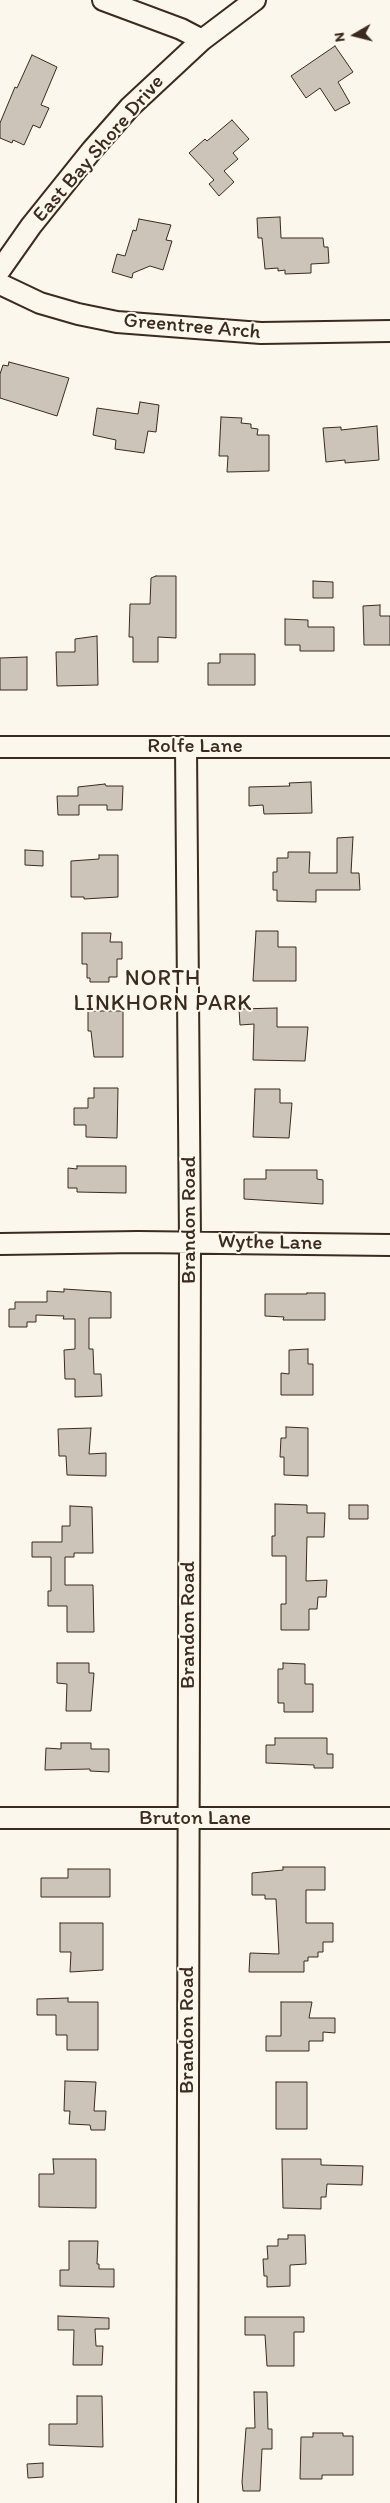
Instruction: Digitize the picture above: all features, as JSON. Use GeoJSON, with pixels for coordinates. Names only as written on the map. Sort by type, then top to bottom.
{"type":"FeatureCollection","features":[{"type":"Feature","properties":{"kind":"street"},"geometry":{"type":"LineString","coordinates":[[103,0],[182,29],[202,40]]}},
{"type":"Feature","properties":{"kind":"street","name":"East Bay Shore Drive"},"geometry":{"type":"LineString","coordinates":[[0,270],[31,226],[92,150],[130,107],[202,40],[255,0]]}},
{"type":"Feature","properties":{"kind":"street","name":"Greentree Arch"},"geometry":{"type":"LineString","coordinates":[[0,284],[40,302],[78,314],[117,322],[261,333],[390,331]]}},
{"type":"Feature","properties":{"kind":"street","name":"Rolfe Lane"},"geometry":{"type":"LineString","coordinates":[[0,746],[390,747]]}},
{"type":"Feature","properties":{"kind":"street","name":"Brandon Road"},"geometry":{"type":"LineString","coordinates":[[186,747],[190,1242],[187,2503]]}},
{"type":"Feature","properties":{"kind":"street","name":"Wythe Lane"},"geometry":{"type":"LineString","coordinates":[[0,1244],[190,1242],[390,1245]]}},
{"type":"Feature","properties":{"kind":"street","name":"Bruton Lane"},"geometry":{"type":"LineString","coordinates":[[0,1818],[390,1818]]}},
{"type":"Feature","properties":{"kind":"building"},"geometry":{"type":"Polygon","coordinates":[[[335,46],[353,72],[338,82],[350,103],[335,111],[320,88],[306,98],[291,76],[335,46]]]}},
{"type":"Feature","properties":{"kind":"building"},"geometry":{"type":"Polygon","coordinates":[[[32,55],[57,67],[41,105],[49,108],[40,128],[33,125],[24,145],[13,140],[12,143],[0,138],[0,123],[15,87],[17,88],[32,55]]]}},
{"type":"Feature","properties":{"kind":"building"},"geometry":{"type":"Polygon","coordinates":[[[232,120],[249,139],[233,153],[238,159],[224,171],[234,182],[219,196],[209,184],[214,180],[189,153],[232,120]]]}},
{"type":"Feature","properties":{"kind":"building"},"geometry":{"type":"Polygon","coordinates":[[[280,217],[281,238],[323,238],[324,247],[328,247],[329,263],[311,264],[311,273],[285,274],[285,270],[278,271],[278,268],[265,269],[262,238],[258,238],[257,218],[280,217]]]}},
{"type":"Feature","properties":{"kind":"building"},"geometry":{"type":"Polygon","coordinates":[[[139,219],[171,225],[166,240],[172,241],[163,270],[150,266],[133,273],[132,278],[112,272],[117,254],[125,256],[133,230],[136,231],[139,219]]]}},
{"type":"Feature","properties":{"kind":"building"},"geometry":{"type":"Polygon","coordinates":[[[9,362],[69,378],[57,416],[0,398],[0,374],[3,365],[8,366],[9,362]]]}},
{"type":"Feature","properties":{"kind":"building"},"geometry":{"type":"Polygon","coordinates":[[[140,402],[159,405],[156,432],[148,431],[144,453],[115,449],[116,440],[93,435],[97,408],[138,414],[140,402]]]}},
{"type":"Feature","properties":{"kind":"building"},"geometry":{"type":"Polygon","coordinates":[[[221,417],[242,418],[241,423],[251,424],[251,428],[258,429],[257,435],[269,435],[269,471],[227,472],[228,456],[219,456],[221,417]]]}},
{"type":"Feature","properties":{"kind":"building"},"geometry":{"type":"Polygon","coordinates":[[[377,426],[379,460],[345,463],[345,460],[326,462],[323,428],[341,427],[341,430],[377,426]]]}},
{"type":"Feature","properties":{"kind":"building"},"geometry":{"type":"Polygon","coordinates":[[[156,576],[176,576],[176,638],[158,637],[158,662],[133,662],[133,637],[129,637],[130,604],[150,604],[151,578],[156,576]]]}},
{"type":"Feature","properties":{"kind":"building"},"geometry":{"type":"Polygon","coordinates":[[[313,581],[333,582],[333,598],[313,598],[313,581]]]}},
{"type":"Feature","properties":{"kind":"building"},"geometry":{"type":"Polygon","coordinates":[[[380,605],[380,616],[390,616],[390,645],[364,645],[363,606],[380,605]]]}},
{"type":"Feature","properties":{"kind":"building"},"geometry":{"type":"Polygon","coordinates":[[[285,619],[308,620],[308,627],[334,627],[334,651],[300,651],[300,645],[285,645],[285,619]]]}},
{"type":"Feature","properties":{"kind":"building"},"geometry":{"type":"Polygon","coordinates":[[[97,636],[98,685],[57,686],[56,652],[75,652],[75,639],[97,636]]]}},
{"type":"Feature","properties":{"kind":"building"},"geometry":{"type":"Polygon","coordinates":[[[220,654],[255,654],[255,685],[208,685],[208,663],[220,663],[220,654]]]}},
{"type":"Feature","properties":{"kind":"building"},"geometry":{"type":"Polygon","coordinates":[[[27,657],[27,690],[0,690],[0,658],[27,657]]]}},
{"type":"Feature","properties":{"kind":"building"},"geometry":{"type":"Polygon","coordinates":[[[311,782],[312,813],[264,814],[263,805],[249,806],[249,787],[290,786],[289,783],[311,782]]]}},
{"type":"Feature","properties":{"kind":"building"},"geometry":{"type":"Polygon","coordinates":[[[105,784],[106,786],[123,786],[122,810],[107,810],[107,805],[79,805],[79,815],[58,815],[57,796],[78,796],[78,787],[105,784]]]}},
{"type":"Feature","properties":{"kind":"building"},"geometry":{"type":"Polygon","coordinates":[[[353,837],[351,873],[359,873],[360,890],[316,890],[316,902],[277,901],[277,890],[273,890],[273,872],[277,872],[277,858],[288,858],[288,852],[310,852],[309,873],[337,873],[337,838],[353,837]]]}},
{"type":"Feature","properties":{"kind":"building"},"geometry":{"type":"Polygon","coordinates":[[[25,850],[43,851],[43,866],[25,865],[25,850]]]}},
{"type":"Feature","properties":{"kind":"building"},"geometry":{"type":"Polygon","coordinates":[[[99,855],[118,855],[118,897],[84,899],[84,897],[71,897],[71,861],[99,859],[99,855]]]}},
{"type":"Feature","properties":{"kind":"building"},"geometry":{"type":"Polygon","coordinates":[[[256,931],[278,931],[278,947],[296,947],[296,981],[253,981],[256,931]]]}},
{"type":"Feature","properties":{"kind":"building"},"geometry":{"type":"Polygon","coordinates":[[[82,933],[111,933],[110,942],[122,942],[122,959],[117,959],[117,977],[109,977],[109,982],[90,982],[90,978],[87,978],[87,964],[82,964],[82,933]]]}},
{"type":"Feature","properties":{"kind":"building"},"geometry":{"type":"Polygon","coordinates":[[[277,1008],[277,1027],[308,1027],[305,1061],[253,1060],[254,1024],[240,1025],[239,1009],[277,1008]]]}},
{"type":"Feature","properties":{"kind":"building"},"geometry":{"type":"Polygon","coordinates":[[[88,1011],[123,1011],[123,1057],[94,1057],[91,1031],[88,1031],[88,1011]]]}},
{"type":"Feature","properties":{"kind":"building"},"geometry":{"type":"Polygon","coordinates":[[[94,1088],[118,1088],[117,1138],[86,1137],[86,1125],[74,1125],[74,1108],[88,1108],[88,1098],[94,1098],[94,1088]]]}},
{"type":"Feature","properties":{"kind":"building"},"geometry":{"type":"Polygon","coordinates":[[[255,1089],[280,1089],[280,1103],[292,1103],[289,1138],[253,1137],[255,1089]]]}},
{"type":"Feature","properties":{"kind":"building"},"geometry":{"type":"Polygon","coordinates":[[[77,1166],[126,1166],[126,1193],[77,1192],[77,1188],[68,1188],[68,1168],[77,1169],[77,1166]]]}},
{"type":"Feature","properties":{"kind":"building"},"geometry":{"type":"Polygon","coordinates":[[[266,1170],[317,1170],[317,1179],[323,1180],[323,1204],[244,1199],[244,1179],[266,1179],[266,1170]]]}},
{"type":"Feature","properties":{"kind":"building"},"geometry":{"type":"Polygon","coordinates":[[[64,1289],[111,1292],[111,1318],[89,1318],[89,1349],[93,1349],[94,1374],[101,1374],[102,1396],[75,1397],[75,1379],[65,1379],[64,1350],[75,1349],[75,1319],[63,1319],[64,1316],[36,1315],[36,1322],[27,1322],[27,1327],[9,1327],[9,1309],[15,1309],[15,1302],[47,1302],[47,1291],[64,1292],[64,1289]]]}},
{"type":"Feature","properties":{"kind":"building"},"geometry":{"type":"Polygon","coordinates":[[[325,1293],[325,1320],[283,1320],[284,1317],[265,1316],[265,1294],[325,1293]]]}},
{"type":"Feature","properties":{"kind":"building"},"geometry":{"type":"Polygon","coordinates":[[[308,1349],[308,1364],[313,1364],[313,1395],[281,1395],[281,1373],[289,1374],[289,1350],[308,1349]]]}},
{"type":"Feature","properties":{"kind":"building"},"geometry":{"type":"Polygon","coordinates":[[[286,1427],[308,1428],[308,1476],[284,1475],[284,1457],[280,1457],[281,1438],[286,1438],[286,1427]]]}},
{"type":"Feature","properties":{"kind":"building"},"geometry":{"type":"Polygon","coordinates":[[[91,1428],[89,1454],[106,1453],[106,1476],[67,1475],[66,1456],[59,1456],[58,1429],[91,1428]]]}},
{"type":"Feature","properties":{"kind":"building"},"geometry":{"type":"Polygon","coordinates":[[[275,1504],[307,1505],[307,1513],[325,1513],[324,1537],[307,1537],[306,1581],[327,1580],[326,1597],[318,1597],[317,1609],[309,1609],[309,1630],[281,1630],[281,1604],[286,1604],[286,1556],[272,1556],[272,1536],[275,1536],[275,1504]]]}},
{"type":"Feature","properties":{"kind":"building"},"geometry":{"type":"Polygon","coordinates":[[[349,1505],[368,1505],[368,1519],[349,1519],[349,1505]]]}},
{"type":"Feature","properties":{"kind":"building"},"geometry":{"type":"Polygon","coordinates":[[[70,1506],[92,1507],[93,1553],[74,1553],[74,1557],[65,1557],[65,1585],[93,1585],[94,1632],[67,1632],[67,1606],[48,1606],[48,1591],[51,1591],[51,1557],[32,1557],[32,1542],[62,1542],[62,1526],[70,1526],[70,1506]]]}},
{"type":"Feature","properties":{"kind":"building"},"geometry":{"type":"Polygon","coordinates":[[[57,1663],[89,1663],[89,1673],[94,1673],[91,1711],[66,1711],[67,1684],[57,1683],[57,1663]]]}},
{"type":"Feature","properties":{"kind":"building"},"geometry":{"type":"Polygon","coordinates":[[[283,1663],[305,1664],[305,1684],[313,1684],[313,1712],[284,1712],[284,1703],[278,1703],[278,1669],[283,1669],[283,1663]]]}},
{"type":"Feature","properties":{"kind":"building"},"geometry":{"type":"Polygon","coordinates":[[[275,1738],[327,1738],[327,1754],[333,1754],[333,1768],[314,1768],[314,1765],[266,1763],[266,1745],[275,1745],[275,1738]]]}},
{"type":"Feature","properties":{"kind":"building"},"geometry":{"type":"Polygon","coordinates":[[[61,1743],[91,1743],[91,1749],[109,1749],[109,1772],[90,1771],[90,1769],[45,1770],[46,1748],[61,1749],[61,1743]]]}},
{"type":"Feature","properties":{"kind":"building"},"geometry":{"type":"Polygon","coordinates":[[[283,1867],[325,1867],[325,1890],[306,1890],[306,1923],[333,1923],[333,1942],[323,1942],[323,1952],[318,1952],[318,1957],[308,1957],[308,1961],[304,1961],[304,1972],[249,1972],[250,1953],[279,1954],[276,1899],[265,1899],[265,1895],[252,1895],[252,1873],[283,1870],[283,1867]]]}},
{"type":"Feature","properties":{"kind":"building"},"geometry":{"type":"Polygon","coordinates":[[[68,1869],[110,1869],[110,1897],[41,1897],[41,1878],[68,1878],[68,1869]]]}},
{"type":"Feature","properties":{"kind":"building"},"geometry":{"type":"Polygon","coordinates":[[[60,1923],[103,1923],[103,1970],[70,1972],[71,1952],[60,1952],[60,1923]]]}},
{"type":"Feature","properties":{"kind":"building"},"geometry":{"type":"Polygon","coordinates":[[[68,1998],[68,2002],[98,2002],[98,2050],[67,2050],[67,2035],[56,2035],[56,2015],[37,2015],[37,1999],[68,1998]]]}},
{"type":"Feature","properties":{"kind":"building"},"geometry":{"type":"Polygon","coordinates":[[[281,2002],[312,2002],[309,2018],[335,2018],[335,2033],[323,2032],[323,2041],[309,2041],[309,2051],[266,2051],[266,2036],[281,2036],[281,2002]]]}},
{"type":"Feature","properties":{"kind":"building"},"geometry":{"type":"Polygon","coordinates":[[[65,2081],[96,2082],[94,2111],[106,2111],[105,2130],[91,2130],[90,2125],[69,2124],[70,2111],[64,2111],[65,2081]]]}},
{"type":"Feature","properties":{"kind":"building"},"geometry":{"type":"Polygon","coordinates":[[[276,2082],[307,2082],[307,2129],[276,2129],[276,2082]]]}},
{"type":"Feature","properties":{"kind":"building"},"geometry":{"type":"Polygon","coordinates":[[[53,2159],[96,2159],[96,2208],[39,2207],[39,2174],[54,2174],[53,2159]]]}},
{"type":"Feature","properties":{"kind":"building"},"geometry":{"type":"Polygon","coordinates":[[[282,2159],[321,2159],[321,2165],[363,2166],[362,2185],[327,2184],[326,2197],[321,2197],[321,2209],[283,2208],[282,2159]]]}},
{"type":"Feature","properties":{"kind":"building"},"geometry":{"type":"Polygon","coordinates":[[[288,2235],[305,2235],[306,2264],[290,2265],[290,2286],[267,2287],[267,2276],[264,2276],[263,2259],[268,2259],[267,2246],[278,2246],[278,2239],[288,2239],[288,2235]]]}},
{"type":"Feature","properties":{"kind":"building"},"geometry":{"type":"Polygon","coordinates":[[[69,2241],[98,2241],[97,2264],[99,2264],[99,2269],[114,2269],[114,2287],[60,2286],[60,2270],[69,2270],[69,2241]]]}},
{"type":"Feature","properties":{"kind":"building"},"geometry":{"type":"Polygon","coordinates":[[[58,2316],[109,2318],[109,2329],[95,2329],[96,2346],[103,2346],[102,2365],[73,2365],[74,2330],[58,2330],[58,2316]]]}},
{"type":"Feature","properties":{"kind":"building"},"geometry":{"type":"Polygon","coordinates":[[[245,2317],[304,2317],[304,2332],[294,2332],[294,2366],[267,2366],[265,2335],[245,2335],[245,2317]]]}},
{"type":"Feature","properties":{"kind":"building"},"geometry":{"type":"Polygon","coordinates":[[[254,2392],[267,2392],[268,2429],[272,2429],[272,2449],[262,2449],[260,2491],[243,2491],[246,2428],[255,2428],[254,2392]]]}},
{"type":"Feature","properties":{"kind":"building"},"geometry":{"type":"Polygon","coordinates":[[[77,2396],[102,2396],[103,2447],[49,2445],[49,2424],[77,2424],[77,2396]]]}},
{"type":"Feature","properties":{"kind":"building"},"geometry":{"type":"Polygon","coordinates":[[[313,2433],[343,2433],[343,2436],[353,2436],[353,2475],[322,2475],[322,2479],[300,2479],[301,2437],[313,2437],[313,2433]]]}},
{"type":"Feature","properties":{"kind":"building"},"geometry":{"type":"Polygon","coordinates":[[[43,2463],[43,2477],[28,2478],[27,2464],[43,2463]]]}},
{"type":"Feature","properties":{"kind":"district","name":"NORTH LINKHORN PARK"},"geometry":{"type":"Point","coordinates":[163,992]}}]}
